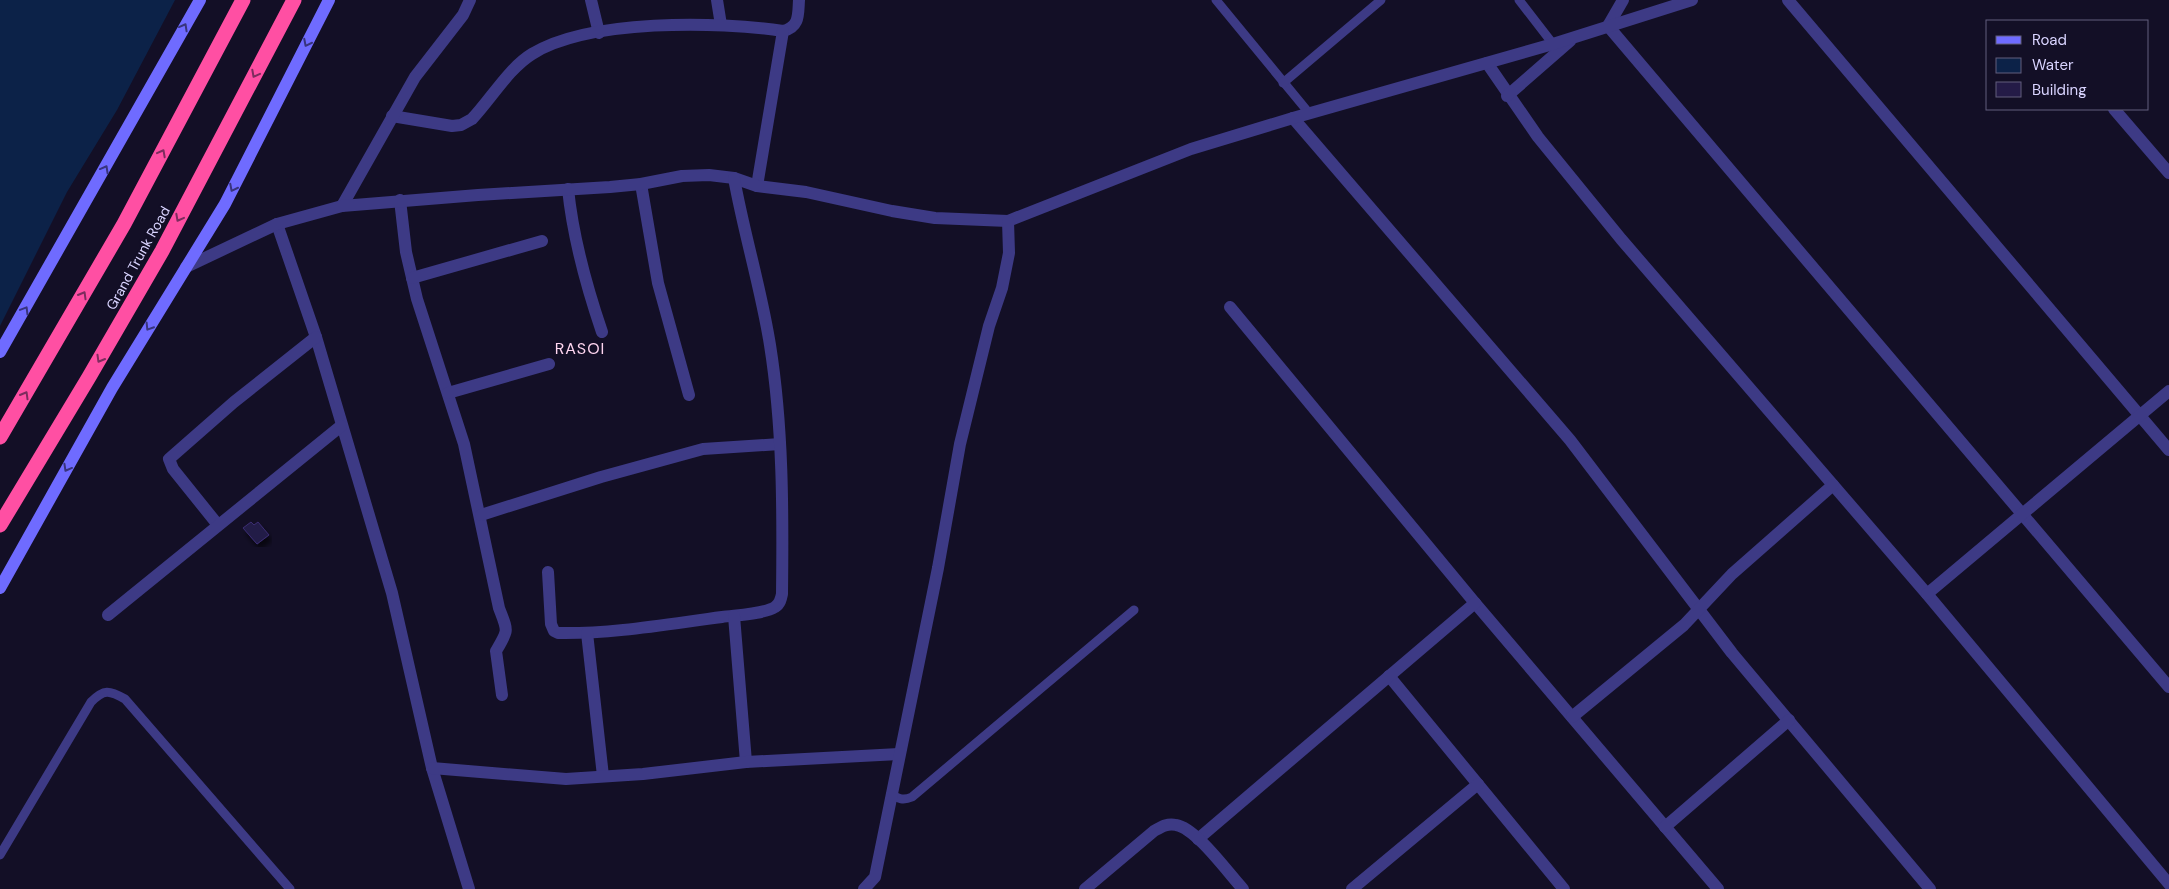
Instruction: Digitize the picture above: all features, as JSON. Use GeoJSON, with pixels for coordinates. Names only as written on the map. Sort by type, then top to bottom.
{"type":"FeatureCollection","features":[{"type":"Feature","properties":{"kind":"highway","name":"Grand Trunk Road"},"geometry":{"type":"LineString","coordinates":[[0,437],[124,224],[243,0]]}},
{"type":"Feature","properties":{"kind":"highway","name":"Grand Trunk Road"},"geometry":{"type":"LineString","coordinates":[[0,525],[90,377],[157,259],[294,0]]}},
{"type":"Feature","properties":{"kind":"street"},"geometry":{"type":"LineString","coordinates":[[0,352],[44,278],[200,0]]}},
{"type":"Feature","properties":{"kind":"street"},"geometry":{"type":"LineString","coordinates":[[0,588],[112,388],[225,204],[329,0]]}},
{"type":"Feature","properties":{"kind":"street"},"geometry":{"type":"LineString","coordinates":[[342,206],[415,77],[463,15],[470,0]]}},
{"type":"Feature","properties":{"kind":"street"},"geometry":{"type":"LineString","coordinates":[[591,0],[599,33]]}},
{"type":"Feature","properties":{"kind":"street"},"geometry":{"type":"LineString","coordinates":[[717,0],[721,25]]}},
{"type":"Feature","properties":{"kind":"street"},"geometry":{"type":"LineString","coordinates":[[392,116],[452,126],[461,124],[472,118],[530,55],[558,41],[599,33],[672,25],[721,25],[784,31],[797,23],[799,0]]}},
{"type":"Feature","properties":{"kind":"street"},"geometry":{"type":"LineString","coordinates":[[1608,26],[1623,0]]}},
{"type":"Feature","properties":{"kind":"street"},"geometry":{"type":"LineString","coordinates":[[186,267],[277,224],[342,206],[400,200],[641,184],[682,176],[708,174],[734,178],[757,186],[806,192],[892,211],[936,218],[1008,221],[1191,149],[1554,44],[1692,0]]}},
{"type":"Feature","properties":{"kind":"street"},"geometry":{"type":"LineString","coordinates":[[1788,0],[2169,450]]}},
{"type":"Feature","properties":{"kind":"street"},"geometry":{"type":"LineString","coordinates":[[1608,26],[2169,687]]}},
{"type":"Feature","properties":{"kind":"street"},"geometry":{"type":"LineString","coordinates":[[757,186],[784,31]]}},
{"type":"Feature","properties":{"kind":"street"},"geometry":{"type":"LineString","coordinates":[[1508,96],[1574,38]]}},
{"type":"Feature","properties":{"kind":"street"},"geometry":{"type":"LineString","coordinates":[[1487,63],[1538,137],[1621,239],[1927,594],[2169,884],[2164,889]]}},
{"type":"Feature","properties":{"kind":"street"},"geometry":{"type":"LineString","coordinates":[[2115,110],[2169,174]]}},
{"type":"Feature","properties":{"kind":"street"},"geometry":{"type":"LineString","coordinates":[[1293,118],[1570,440],[1680,582],[1698,609],[1930,889]]}},
{"type":"Feature","properties":{"kind":"street"},"geometry":{"type":"LineString","coordinates":[[548,572],[551,624],[554,631],[558,633],[587,633],[734,616],[768,610],[780,602],[782,594],[783,520],[780,444],[770,346],[762,299],[734,178]]}},
{"type":"Feature","properties":{"kind":"street"},"geometry":{"type":"LineString","coordinates":[[641,184],[658,283],[689,395]]}},
{"type":"Feature","properties":{"kind":"street"},"geometry":{"type":"LineString","coordinates":[[568,189],[572,225],[583,270],[602,332]]}},
{"type":"Feature","properties":{"kind":"street"},"geometry":{"type":"LineString","coordinates":[[400,200],[406,252],[417,299],[464,444],[481,515],[499,608],[506,631],[496,651],[502,695]]}},
{"type":"Feature","properties":{"kind":"street"},"geometry":{"type":"LineString","coordinates":[[864,889],[875,877],[938,568],[960,444],[989,326],[1002,288],[1009,252],[1008,221]]}},
{"type":"Feature","properties":{"kind":"street"},"geometry":{"type":"LineString","coordinates":[[277,224],[316,337],[392,594],[432,768],[469,889]]}},
{"type":"Feature","properties":{"kind":"street"},"geometry":{"type":"LineString","coordinates":[[412,278],[542,240]]}},
{"type":"Feature","properties":{"kind":"street"},"geometry":{"type":"LineString","coordinates":[[1230,307],[1475,603],[1718,889]]}},
{"type":"Feature","properties":{"kind":"street"},"geometry":{"type":"LineString","coordinates":[[218,525],[173,470],[169,459],[242,396],[316,337]]}},
{"type":"Feature","properties":{"kind":"street"},"geometry":{"type":"LineString","coordinates":[[448,393],[550,364]]}},
{"type":"Feature","properties":{"kind":"street"},"geometry":{"type":"LineString","coordinates":[[1927,594],[2169,391]]}},
{"type":"Feature","properties":{"kind":"street"},"geometry":{"type":"LineString","coordinates":[[108,615],[341,426]]}},
{"type":"Feature","properties":{"kind":"street"},"geometry":{"type":"LineString","coordinates":[[481,515],[610,474],[703,449],[780,444]]}},
{"type":"Feature","properties":{"kind":"street"},"geometry":{"type":"LineString","coordinates":[[1572,717],[1670,638],[1732,574],[1833,485]]}},
{"type":"Feature","properties":{"kind":"street"},"geometry":{"type":"LineString","coordinates":[[1198,839],[1475,603]]}},
{"type":"Feature","properties":{"kind":"street"},"geometry":{"type":"LineString","coordinates":[[734,616],[746,762]]}},
{"type":"Feature","properties":{"kind":"street"},"geometry":{"type":"LineString","coordinates":[[587,633],[603,776]]}},
{"type":"Feature","properties":{"kind":"street"},"geometry":{"type":"LineString","coordinates":[[1389,676],[1564,889]]}},
{"type":"Feature","properties":{"kind":"street"},"geometry":{"type":"LineString","coordinates":[[1665,827],[1789,720]]}},
{"type":"Feature","properties":{"kind":"street"},"geometry":{"type":"LineString","coordinates":[[432,768],[566,779],[746,762],[899,754]]}},
{"type":"Feature","properties":{"kind":"street"},"geometry":{"type":"LineString","coordinates":[[1352,889],[1478,784]]}},
{"type":"Feature","properties":{"kind":"street"},"geometry":{"type":"LineString","coordinates":[[1085,889],[1154,831],[1164,825],[1176,825],[1186,829],[1198,839],[1242,889]]}},
{"type":"Feature","properties":{"kind":"lane"},"geometry":{"type":"LineString","coordinates":[[1216,0],[1309,114]]}},
{"type":"Feature","properties":{"kind":"lane"},"geometry":{"type":"LineString","coordinates":[[1283,83],[1381,0]]}},
{"type":"Feature","properties":{"kind":"lane"},"geometry":{"type":"LineString","coordinates":[[1519,0],[1554,44]]}},
{"type":"Feature","properties":{"kind":"lane"},"geometry":{"type":"LineString","coordinates":[[891,794],[906,800],[912,797],[1134,610]]}},
{"type":"Feature","properties":{"kind":"lane"},"geometry":{"type":"LineString","coordinates":[[0,855],[90,702],[100,693],[112,692],[125,699],[290,889]]}},
{"type":"Feature","properties":{"kind":"water"},"geometry":{"type":"Polygon","coordinates":[[[0,0],[175,0],[117,110],[67,192],[0,326],[0,0]]]}},
{"type":"Feature","properties":{"kind":"building"},"geometry":{"type":"Polygon","coordinates":[[[251,522],[254,525],[258,522],[269,535],[257,544],[243,528],[251,522]]]}},
{"type":"Feature","properties":{"kind":"district","name":"RASOI"},"geometry":{"type":"Point","coordinates":[580,348]}}]}
